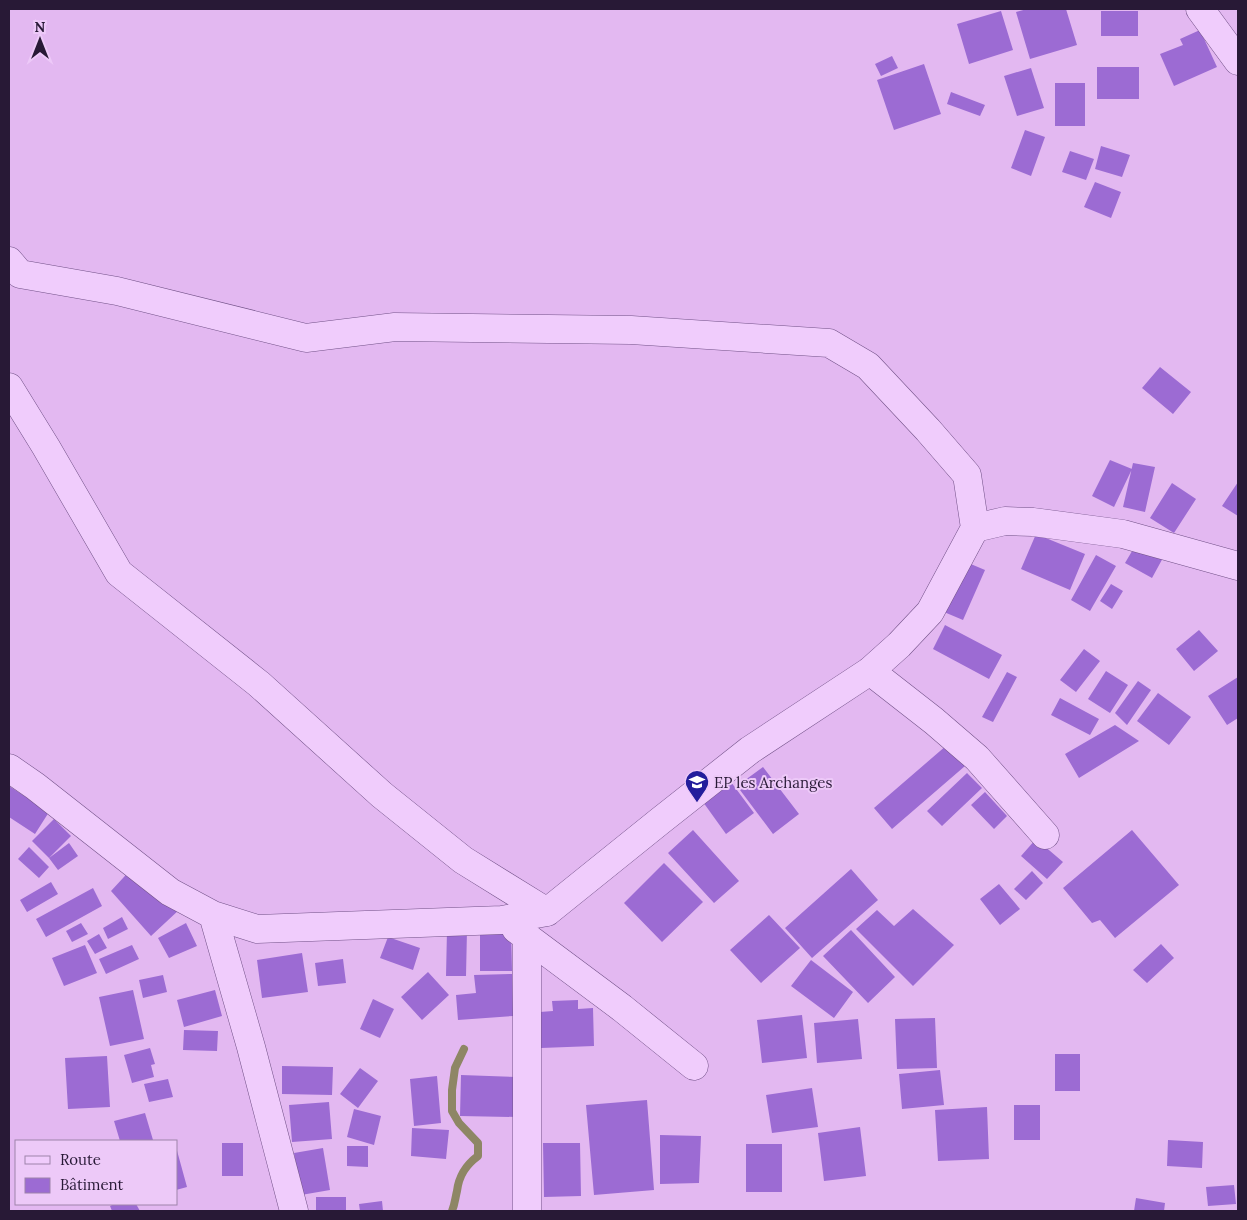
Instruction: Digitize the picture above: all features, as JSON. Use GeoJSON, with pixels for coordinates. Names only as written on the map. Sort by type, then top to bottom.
{"type":"FeatureCollection","features":[{"type":"Feature","properties":{"kind":"street"},"geometry":{"type":"LineString","coordinates":[[1200,9],[1238,61]]}},
{"type":"Feature","properties":{"kind":"street"},"geometry":{"type":"LineString","coordinates":[[9,261],[20,274],[117,291],[306,338],[395,327],[631,330],[829,342],[868,366],[967,475],[975,528],[930,612],[900,645],[870,671],[750,750],[547,912],[502,920],[256,929],[213,915],[170,892],[35,786],[9,768]]}},
{"type":"Feature","properties":{"kind":"street"},"geometry":{"type":"LineString","coordinates":[[9,387],[119,573],[259,684],[382,796],[463,860],[547,912]]}},
{"type":"Feature","properties":{"kind":"street"},"geometry":{"type":"LineString","coordinates":[[975,528],[1005,521],[1033,522],[1124,534],[1238,566]]}},
{"type":"Feature","properties":{"kind":"street"},"geometry":{"type":"LineString","coordinates":[[870,671],[934,721],[977,758],[1045,835]]}},
{"type":"Feature","properties":{"kind":"street"},"geometry":{"type":"LineString","coordinates":[[213,915],[251,1047],[294,1211]]}},
{"type":"Feature","properties":{"kind":"street"},"geometry":{"type":"LineString","coordinates":[[502,920],[527,936],[622,1008],[694,1066]]}},
{"type":"Feature","properties":{"kind":"street"},"geometry":{"type":"LineString","coordinates":[[527,936],[527,1211]]}},
{"type":"Feature","properties":{"kind":"building"},"geometry":{"type":"Polygon","coordinates":[[[1027,9],[1066,9],[1077,45],[1030,59],[1016,12],[1027,9]]]}},
{"type":"Feature","properties":{"kind":"building"},"geometry":{"type":"Polygon","coordinates":[[[1001,11],[1013,50],[969,64],[957,24],[1001,11]]]}},
{"type":"Feature","properties":{"kind":"building"},"geometry":{"type":"Polygon","coordinates":[[[1101,11],[1138,11],[1138,36],[1101,36],[1101,11]]]}},
{"type":"Feature","properties":{"kind":"building"},"geometry":{"type":"Polygon","coordinates":[[[1200,30],[1217,67],[1174,86],[1160,54],[1183,45],[1180,39],[1200,30]]]}},
{"type":"Feature","properties":{"kind":"building"},"geometry":{"type":"Polygon","coordinates":[[[892,56],[898,68],[881,76],[875,64],[892,56]]]}},
{"type":"Feature","properties":{"kind":"building"},"geometry":{"type":"Polygon","coordinates":[[[924,64],[941,114],[894,130],[877,80],[924,64]]]}},
{"type":"Feature","properties":{"kind":"building"},"geometry":{"type":"Polygon","coordinates":[[[1097,67],[1139,67],[1139,99],[1097,99],[1097,67]]]}},
{"type":"Feature","properties":{"kind":"building"},"geometry":{"type":"Polygon","coordinates":[[[1031,68],[1044,108],[1017,116],[1004,76],[1031,68]]]}},
{"type":"Feature","properties":{"kind":"building"},"geometry":{"type":"Polygon","coordinates":[[[1055,83],[1085,83],[1085,126],[1055,126],[1055,83]]]}},
{"type":"Feature","properties":{"kind":"building"},"geometry":{"type":"Polygon","coordinates":[[[951,92],[985,105],[980,116],[947,104],[951,92]]]}},
{"type":"Feature","properties":{"kind":"building"},"geometry":{"type":"Polygon","coordinates":[[[1025,130],[1045,137],[1031,176],[1011,168],[1025,130]]]}},
{"type":"Feature","properties":{"kind":"building"},"geometry":{"type":"Polygon","coordinates":[[[1101,146],[1130,155],[1122,177],[1095,169],[1101,146]]]}},
{"type":"Feature","properties":{"kind":"building"},"geometry":{"type":"Polygon","coordinates":[[[1070,151],[1094,159],[1086,180],[1062,172],[1070,151]]]}},
{"type":"Feature","properties":{"kind":"building"},"geometry":{"type":"Polygon","coordinates":[[[1095,182],[1121,192],[1111,218],[1084,207],[1095,182]]]}},
{"type":"Feature","properties":{"kind":"building"},"geometry":{"type":"Polygon","coordinates":[[[1160,367],[1191,392],[1173,414],[1142,388],[1160,367]]]}},
{"type":"Feature","properties":{"kind":"building"},"geometry":{"type":"Polygon","coordinates":[[[1110,460],[1132,469],[1114,507],[1092,496],[1110,460]]]}},
{"type":"Feature","properties":{"kind":"building"},"geometry":{"type":"Polygon","coordinates":[[[1133,463],[1155,467],[1145,512],[1123,507],[1133,463]]]}},
{"type":"Feature","properties":{"kind":"building"},"geometry":{"type":"Polygon","coordinates":[[[1238,482],[1238,516],[1222,506],[1238,482]]]}},
{"type":"Feature","properties":{"kind":"building"},"geometry":{"type":"Polygon","coordinates":[[[1172,483],[1196,499],[1174,533],[1150,518],[1172,483]]]}},
{"type":"Feature","properties":{"kind":"building"},"geometry":{"type":"Polygon","coordinates":[[[1036,534],[1085,554],[1070,590],[1021,569],[1036,534]]]}},
{"type":"Feature","properties":{"kind":"building"},"geometry":{"type":"Polygon","coordinates":[[[1138,541],[1164,556],[1152,578],[1125,563],[1138,541]]]}},
{"type":"Feature","properties":{"kind":"building"},"geometry":{"type":"Polygon","coordinates":[[[1096,555],[1116,566],[1090,611],[1071,600],[1096,555]]]}},
{"type":"Feature","properties":{"kind":"building"},"geometry":{"type":"Polygon","coordinates":[[[966,562],[985,570],[963,620],[944,612],[966,562]]]}},
{"type":"Feature","properties":{"kind":"building"},"geometry":{"type":"Polygon","coordinates":[[[1111,584],[1123,591],[1112,609],[1100,601],[1111,584]]]}},
{"type":"Feature","properties":{"kind":"building"},"geometry":{"type":"Polygon","coordinates":[[[945,625],[1002,655],[989,679],[933,649],[945,625]]]}},
{"type":"Feature","properties":{"kind":"building"},"geometry":{"type":"Polygon","coordinates":[[[1199,630],[1218,651],[1194,671],[1176,649],[1199,630]]]}},
{"type":"Feature","properties":{"kind":"building"},"geometry":{"type":"Polygon","coordinates":[[[1084,649],[1100,661],[1076,692],[1060,680],[1084,649]]]}},
{"type":"Feature","properties":{"kind":"building"},"geometry":{"type":"Polygon","coordinates":[[[1106,671],[1128,685],[1110,713],[1088,699],[1106,671]]]}},
{"type":"Feature","properties":{"kind":"building"},"geometry":{"type":"Polygon","coordinates":[[[1007,672],[1017,677],[993,722],[982,717],[1007,672]]]}},
{"type":"Feature","properties":{"kind":"building"},"geometry":{"type":"Polygon","coordinates":[[[1238,677],[1238,718],[1227,725],[1208,696],[1238,677]]]}},
{"type":"Feature","properties":{"kind":"building"},"geometry":{"type":"Polygon","coordinates":[[[1138,681],[1151,690],[1127,725],[1115,713],[1138,681]]]}},
{"type":"Feature","properties":{"kind":"building"},"geometry":{"type":"Polygon","coordinates":[[[1158,693],[1191,717],[1169,745],[1137,721],[1158,693]]]}},
{"type":"Feature","properties":{"kind":"building"},"geometry":{"type":"Polygon","coordinates":[[[1060,698],[1099,719],[1090,735],[1051,715],[1060,698]]]}},
{"type":"Feature","properties":{"kind":"building"},"geometry":{"type":"Polygon","coordinates":[[[1115,725],[1139,741],[1079,778],[1065,754],[1115,725]]]}},
{"type":"Feature","properties":{"kind":"building"},"geometry":{"type":"Polygon","coordinates":[[[947,745],[965,766],[892,829],[874,808],[947,745]]]}},
{"type":"Feature","properties":{"kind":"building"},"geometry":{"type":"Polygon","coordinates":[[[763,767],[799,814],[773,834],[737,786],[763,767]]]}},
{"type":"Feature","properties":{"kind":"building"},"geometry":{"type":"Polygon","coordinates":[[[967,773],[982,788],[942,826],[927,811],[967,773]]]}},
{"type":"Feature","properties":{"kind":"building"},"geometry":{"type":"Polygon","coordinates":[[[731,782],[754,813],[726,834],[703,802],[731,782]]]}},
{"type":"Feature","properties":{"kind":"building"},"geometry":{"type":"Polygon","coordinates":[[[9,786],[49,812],[35,834],[9,817],[9,786]]]}},
{"type":"Feature","properties":{"kind":"building"},"geometry":{"type":"Polygon","coordinates":[[[985,792],[1007,816],[994,829],[971,805],[985,792]]]}},
{"type":"Feature","properties":{"kind":"building"},"geometry":{"type":"Polygon","coordinates":[[[54,819],[71,836],[49,858],[32,841],[54,819]]]}},
{"type":"Feature","properties":{"kind":"building"},"geometry":{"type":"Polygon","coordinates":[[[693,830],[739,881],[714,903],[668,853],[693,830]]]}},
{"type":"Feature","properties":{"kind":"building"},"geometry":{"type":"Polygon","coordinates":[[[1132,830],[1179,885],[1115,938],[1100,920],[1092,923],[1063,888],[1132,830]]]}},
{"type":"Feature","properties":{"kind":"building"},"geometry":{"type":"Polygon","coordinates":[[[1036,839],[1063,862],[1047,879],[1021,856],[1036,839]]]}},
{"type":"Feature","properties":{"kind":"building"},"geometry":{"type":"Polygon","coordinates":[[[69,843],[78,856],[58,870],[49,858],[69,843]]]}},
{"type":"Feature","properties":{"kind":"building"},"geometry":{"type":"Polygon","coordinates":[[[29,847],[49,867],[39,878],[18,859],[29,847]]]}},
{"type":"Feature","properties":{"kind":"building"},"geometry":{"type":"Polygon","coordinates":[[[664,863],[703,902],[662,942],[624,903],[664,863]]]}},
{"type":"Feature","properties":{"kind":"building"},"geometry":{"type":"Polygon","coordinates":[[[135,865],[180,909],[151,936],[111,891],[135,865]]]}},
{"type":"Feature","properties":{"kind":"building"},"geometry":{"type":"Polygon","coordinates":[[[851,869],[878,900],[812,958],[785,928],[851,869]]]}},
{"type":"Feature","properties":{"kind":"building"},"geometry":{"type":"Polygon","coordinates":[[[1032,871],[1043,883],[1026,900],[1014,889],[1032,871]]]}},
{"type":"Feature","properties":{"kind":"building"},"geometry":{"type":"Polygon","coordinates":[[[51,882],[58,894],[27,912],[20,900],[51,882]]]}},
{"type":"Feature","properties":{"kind":"building"},"geometry":{"type":"Polygon","coordinates":[[[999,884],[1020,909],[1000,925],[980,899],[999,884]]]}},
{"type":"Feature","properties":{"kind":"building"},"geometry":{"type":"Polygon","coordinates":[[[93,888],[102,906],[46,937],[36,919],[93,888]]]}},
{"type":"Feature","properties":{"kind":"building"},"geometry":{"type":"Polygon","coordinates":[[[913,909],[954,945],[913,986],[856,929],[877,910],[894,926],[913,909]]]}},
{"type":"Feature","properties":{"kind":"building"},"geometry":{"type":"Polygon","coordinates":[[[769,915],[800,948],[761,983],[730,950],[769,915]]]}},
{"type":"Feature","properties":{"kind":"building"},"geometry":{"type":"Polygon","coordinates":[[[122,917],[128,929],[108,939],[103,928],[122,917]]]}},
{"type":"Feature","properties":{"kind":"building"},"geometry":{"type":"Polygon","coordinates":[[[81,923],[88,934],[72,942],[66,931],[81,923]]]}},
{"type":"Feature","properties":{"kind":"building"},"geometry":{"type":"Polygon","coordinates":[[[186,923],[197,946],[169,958],[158,938],[186,923]]]}},
{"type":"Feature","properties":{"kind":"building"},"geometry":{"type":"Polygon","coordinates":[[[480,926],[511,928],[512,971],[480,971],[480,926]]]}},
{"type":"Feature","properties":{"kind":"building"},"geometry":{"type":"Polygon","coordinates":[[[447,930],[467,930],[466,976],[446,976],[447,930]]]}},
{"type":"Feature","properties":{"kind":"building"},"geometry":{"type":"Polygon","coordinates":[[[851,930],[895,977],[868,1003],[823,956],[851,930]]]}},
{"type":"Feature","properties":{"kind":"building"},"geometry":{"type":"Polygon","coordinates":[[[99,934],[107,948],[95,954],[87,941],[99,934]]]}},
{"type":"Feature","properties":{"kind":"building"},"geometry":{"type":"Polygon","coordinates":[[[388,937],[420,948],[413,970],[380,958],[388,937]]]}},
{"type":"Feature","properties":{"kind":"building"},"geometry":{"type":"Polygon","coordinates":[[[1161,944],[1174,958],[1147,983],[1133,970],[1161,944]]]}},
{"type":"Feature","properties":{"kind":"building"},"geometry":{"type":"Polygon","coordinates":[[[85,945],[97,973],[64,986],[52,958],[85,945]]]}},
{"type":"Feature","properties":{"kind":"building"},"geometry":{"type":"Polygon","coordinates":[[[132,945],[139,959],[106,974],[99,959],[132,945]]]}},
{"type":"Feature","properties":{"kind":"building"},"geometry":{"type":"Polygon","coordinates":[[[302,953],[308,992],[262,998],[257,960],[302,953]]]}},
{"type":"Feature","properties":{"kind":"building"},"geometry":{"type":"Polygon","coordinates":[[[343,959],[346,983],[318,986],[315,963],[343,959]]]}},
{"type":"Feature","properties":{"kind":"building"},"geometry":{"type":"Polygon","coordinates":[[[811,960],[853,992],[834,1018],[791,986],[811,960]]]}},
{"type":"Feature","properties":{"kind":"building"},"geometry":{"type":"Polygon","coordinates":[[[428,972],[449,995],[422,1020],[401,997],[428,972]]]}},
{"type":"Feature","properties":{"kind":"building"},"geometry":{"type":"Polygon","coordinates":[[[512,974],[513,1016],[458,1020],[456,995],[476,993],[474,975],[512,974]]]}},
{"type":"Feature","properties":{"kind":"building"},"geometry":{"type":"Polygon","coordinates":[[[163,975],[167,992],[143,998],[139,980],[163,975]]]}},
{"type":"Feature","properties":{"kind":"building"},"geometry":{"type":"Polygon","coordinates":[[[133,990],[144,1039],[110,1046],[99,997],[133,990]]]}},
{"type":"Feature","properties":{"kind":"building"},"geometry":{"type":"Polygon","coordinates":[[[215,990],[222,1016],[184,1027],[177,1000],[215,990]]]}},
{"type":"Feature","properties":{"kind":"building"},"geometry":{"type":"Polygon","coordinates":[[[373,999],[394,1009],[380,1038],[360,1029],[373,999]]]}},
{"type":"Feature","properties":{"kind":"building"},"geometry":{"type":"Polygon","coordinates":[[[578,1000],[578,1009],[593,1008],[594,1046],[541,1048],[540,1012],[553,1011],[552,1001],[578,1000]]]}},
{"type":"Feature","properties":{"kind":"building"},"geometry":{"type":"Polygon","coordinates":[[[802,1015],[807,1058],[762,1063],[757,1020],[802,1015]]]}},
{"type":"Feature","properties":{"kind":"building"},"geometry":{"type":"Polygon","coordinates":[[[935,1018],[937,1068],[897,1069],[895,1019],[935,1018]]]}},
{"type":"Feature","properties":{"kind":"building"},"geometry":{"type":"Polygon","coordinates":[[[858,1019],[862,1059],[817,1063],[814,1023],[858,1019]]]}},
{"type":"Feature","properties":{"kind":"building"},"geometry":{"type":"Polygon","coordinates":[[[184,1030],[218,1031],[217,1051],[183,1050],[184,1030]]]}},
{"type":"Feature","properties":{"kind":"building"},"geometry":{"type":"Polygon","coordinates":[[[150,1048],[155,1064],[151,1065],[154,1077],[132,1083],[124,1055],[150,1048]]]}},
{"type":"Feature","properties":{"kind":"building"},"geometry":{"type":"Polygon","coordinates":[[[1055,1054],[1080,1054],[1080,1091],[1055,1091],[1055,1054]]]}},
{"type":"Feature","properties":{"kind":"building"},"geometry":{"type":"Polygon","coordinates":[[[107,1056],[110,1107],[68,1109],[65,1058],[107,1056]]]}},
{"type":"Feature","properties":{"kind":"building"},"geometry":{"type":"Polygon","coordinates":[[[282,1066],[333,1067],[332,1095],[282,1094],[282,1066]]]}},
{"type":"Feature","properties":{"kind":"building"},"geometry":{"type":"Polygon","coordinates":[[[360,1068],[378,1081],[358,1108],[340,1094],[360,1068]]]}},
{"type":"Feature","properties":{"kind":"building"},"geometry":{"type":"Polygon","coordinates":[[[940,1070],[944,1105],[902,1109],[899,1074],[940,1070]]]}},
{"type":"Feature","properties":{"kind":"building"},"geometry":{"type":"Polygon","coordinates":[[[461,1075],[518,1077],[517,1117],[460,1116],[461,1075]]]}},
{"type":"Feature","properties":{"kind":"building"},"geometry":{"type":"Polygon","coordinates":[[[437,1076],[441,1123],[414,1126],[410,1079],[437,1076]]]}},
{"type":"Feature","properties":{"kind":"building"},"geometry":{"type":"Polygon","coordinates":[[[168,1079],[173,1097],[149,1102],[144,1084],[168,1079]]]}},
{"type":"Feature","properties":{"kind":"building"},"geometry":{"type":"Polygon","coordinates":[[[812,1088],[818,1127],[772,1133],[766,1095],[812,1088]]]}},
{"type":"Feature","properties":{"kind":"building"},"geometry":{"type":"Polygon","coordinates":[[[647,1100],[654,1190],[594,1195],[586,1105],[647,1100]]]}},
{"type":"Feature","properties":{"kind":"building"},"geometry":{"type":"Polygon","coordinates":[[[329,1102],[332,1139],[292,1142],[289,1105],[329,1102]]]}},
{"type":"Feature","properties":{"kind":"building"},"geometry":{"type":"Polygon","coordinates":[[[1014,1105],[1040,1105],[1040,1140],[1014,1140],[1014,1105]]]}},
{"type":"Feature","properties":{"kind":"building"},"geometry":{"type":"Polygon","coordinates":[[[987,1107],[989,1159],[938,1161],[935,1110],[987,1107]]]}},
{"type":"Feature","properties":{"kind":"building"},"geometry":{"type":"Polygon","coordinates":[[[354,1109],[381,1116],[374,1145],[347,1137],[354,1109]]]}},
{"type":"Feature","properties":{"kind":"building"},"geometry":{"type":"Polygon","coordinates":[[[145,1113],[153,1140],[120,1140],[114,1121],[145,1113]]]}},
{"type":"Feature","properties":{"kind":"building"},"geometry":{"type":"Polygon","coordinates":[[[860,1127],[866,1176],[824,1181],[818,1133],[860,1127]]]}},
{"type":"Feature","properties":{"kind":"building"},"geometry":{"type":"Polygon","coordinates":[[[412,1128],[449,1130],[446,1159],[411,1156],[412,1128]]]}},
{"type":"Feature","properties":{"kind":"building"},"geometry":{"type":"Polygon","coordinates":[[[660,1135],[701,1136],[699,1183],[660,1184],[660,1135]]]}},
{"type":"Feature","properties":{"kind":"building"},"geometry":{"type":"Polygon","coordinates":[[[1168,1140],[1203,1142],[1202,1168],[1167,1166],[1168,1140]]]}},
{"type":"Feature","properties":{"kind":"building"},"geometry":{"type":"Polygon","coordinates":[[[222,1143],[243,1143],[243,1176],[222,1176],[222,1143]]]}},
{"type":"Feature","properties":{"kind":"building"},"geometry":{"type":"Polygon","coordinates":[[[543,1143],[580,1143],[581,1196],[544,1197],[543,1143]]]}},
{"type":"Feature","properties":{"kind":"building"},"geometry":{"type":"Polygon","coordinates":[[[746,1144],[782,1144],[782,1192],[746,1192],[746,1144]]]}},
{"type":"Feature","properties":{"kind":"building"},"geometry":{"type":"Polygon","coordinates":[[[347,1146],[368,1146],[368,1167],[347,1166],[347,1146]]]}},
{"type":"Feature","properties":{"kind":"building"},"geometry":{"type":"Polygon","coordinates":[[[323,1148],[330,1190],[301,1195],[294,1153],[323,1148]]]}},
{"type":"Feature","properties":{"kind":"building"},"geometry":{"type":"Polygon","coordinates":[[[178,1154],[187,1187],[178,1189],[178,1154]]]}},
{"type":"Feature","properties":{"kind":"building"},"geometry":{"type":"Polygon","coordinates":[[[1234,1185],[1236,1204],[1208,1206],[1206,1187],[1234,1185]]]}},
{"type":"Feature","properties":{"kind":"building"},"geometry":{"type":"Polygon","coordinates":[[[316,1197],[346,1197],[346,1211],[316,1211],[316,1197]]]}},
{"type":"Feature","properties":{"kind":"building"},"geometry":{"type":"Polygon","coordinates":[[[1136,1198],[1165,1203],[1164,1211],[1134,1211],[1136,1198]]]}},
{"type":"Feature","properties":{"kind":"building"},"geometry":{"type":"Polygon","coordinates":[[[382,1201],[383,1211],[360,1211],[359,1204],[382,1201]]]}},
{"type":"Feature","properties":{"kind":"building"},"geometry":{"type":"Polygon","coordinates":[[[137,1205],[140,1211],[112,1211],[110,1206],[137,1205]]]}},
{"type":"Feature","properties":{"kind":"waterway"},"geometry":{"type":"LineString","coordinates":[[452,1211],[461,1175],[478,1156],[478,1143],[459,1123],[452,1111],[455,1068],[464,1049]]}},
{"type":"Feature","properties":{"kind":"place","name":"EP les Archanges"},"geometry":{"type":"Point","coordinates":[697,803]}}]}
